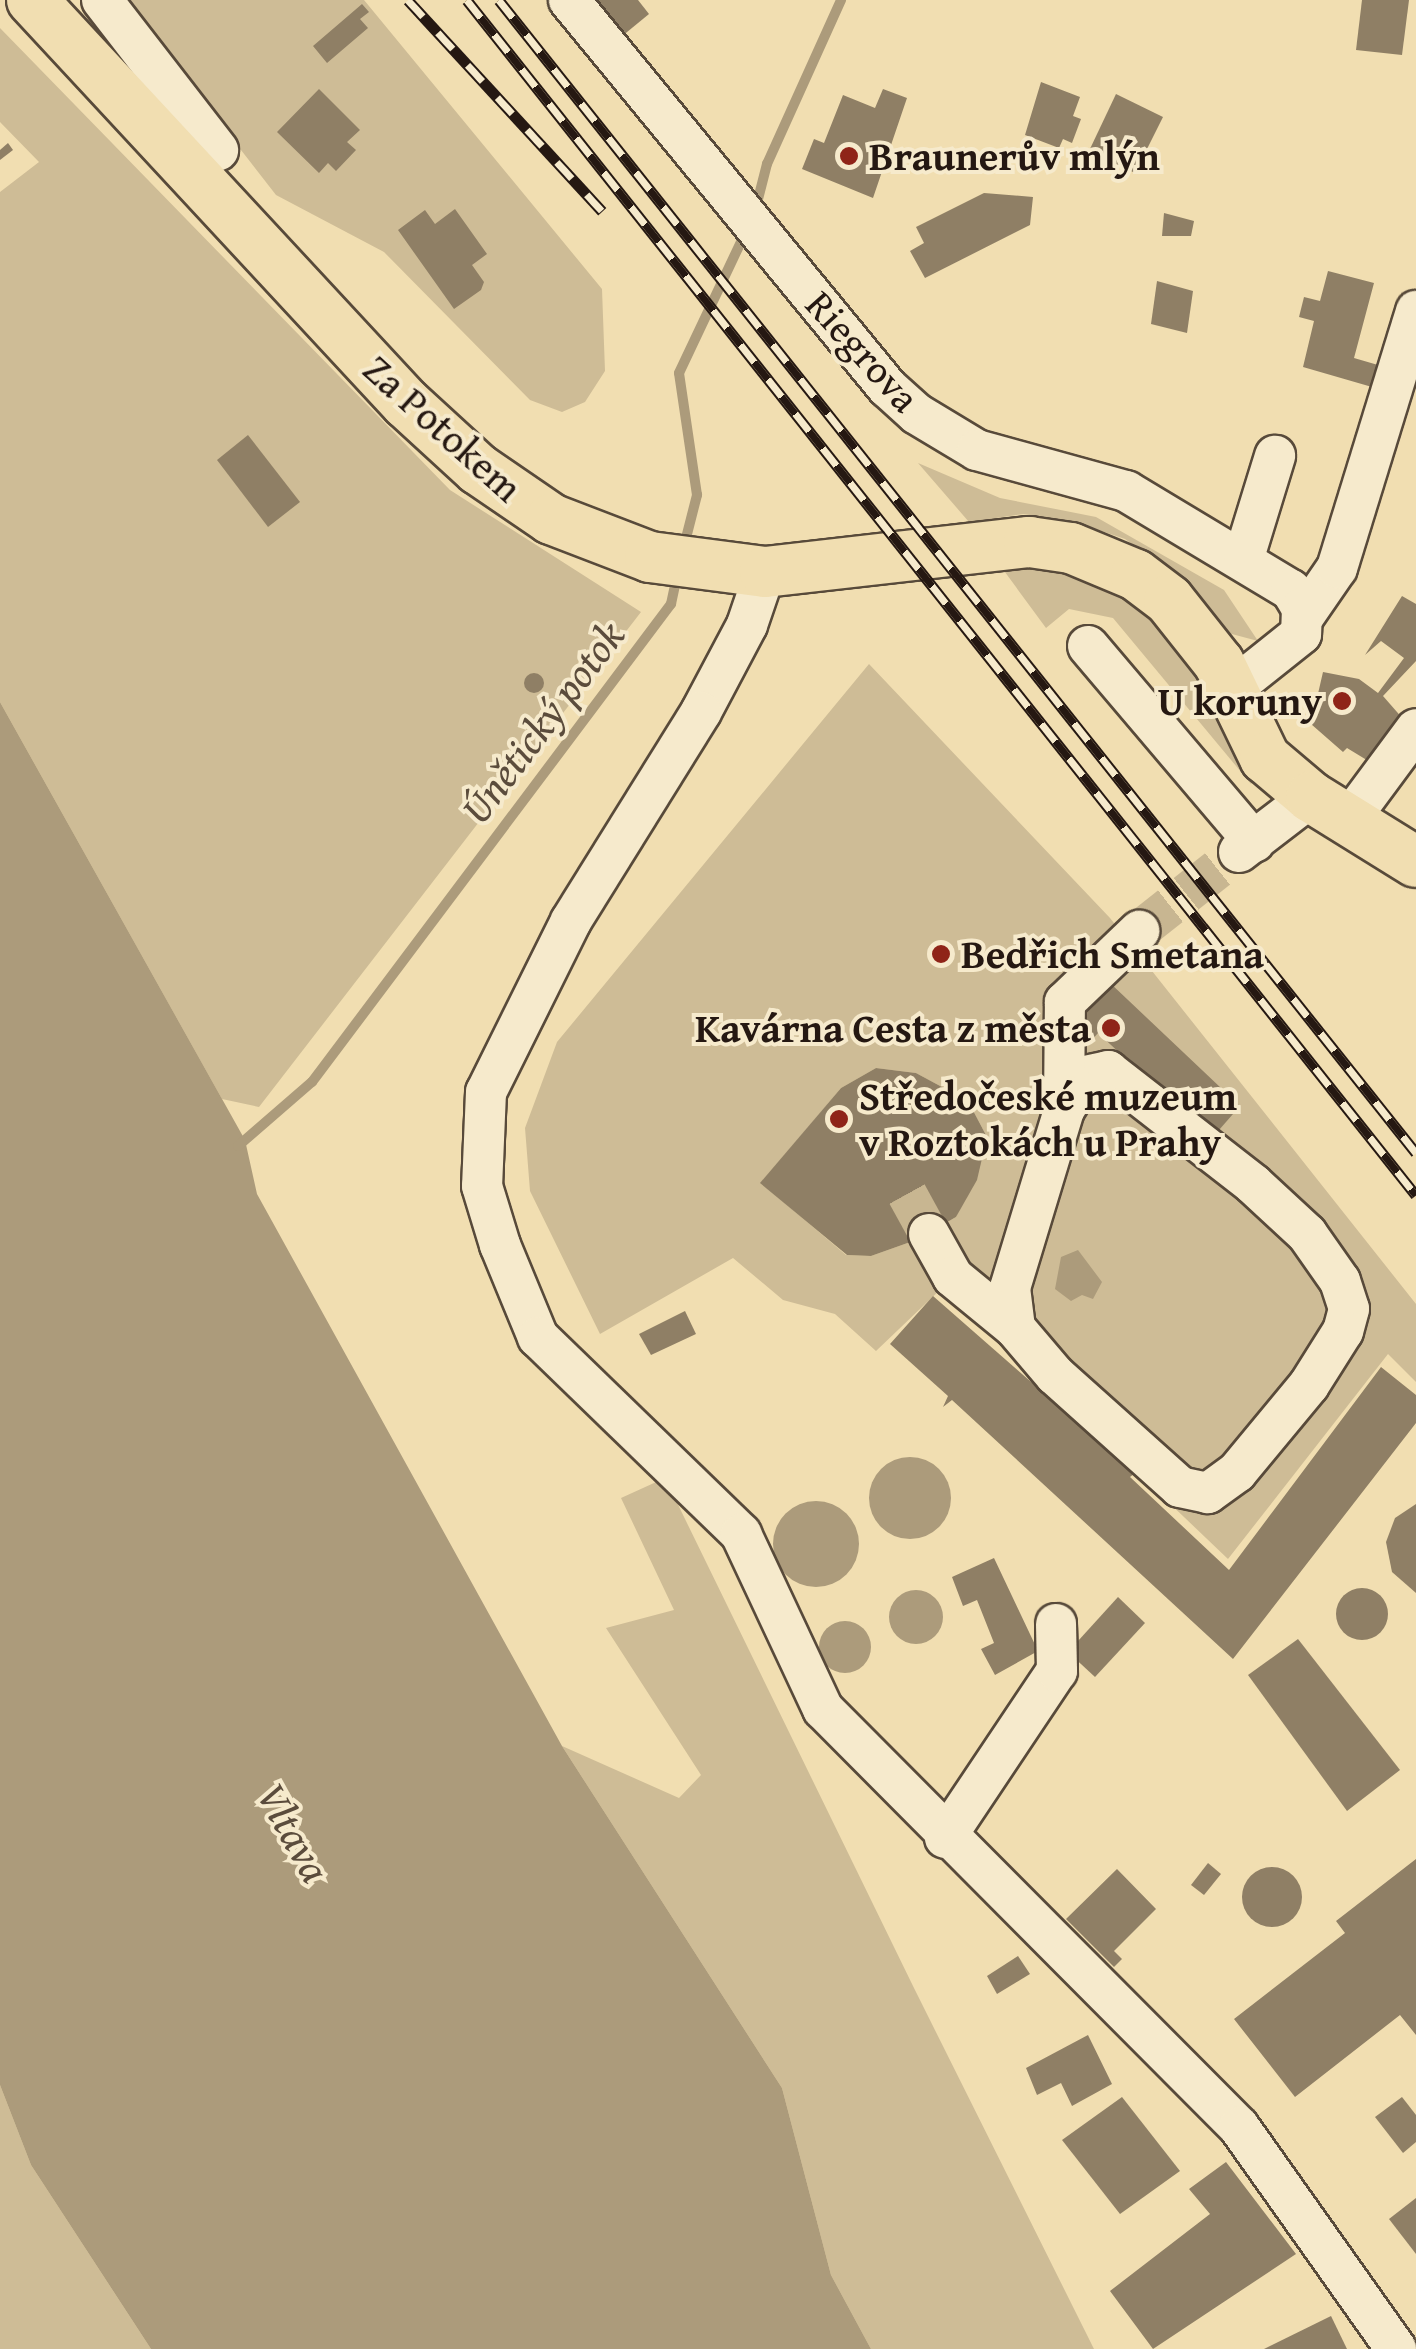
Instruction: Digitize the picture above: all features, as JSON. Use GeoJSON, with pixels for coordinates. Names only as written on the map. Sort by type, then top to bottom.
{"type":"FeatureCollection","features":[{"type":"Feature","properties":{"kind":"main road","name":"Za Potokem"},"geometry":{"type":"LineString","coordinates":[[32,0],[406,404],[478,470],[552,519],[650,557],[746,571],[1028,542],[1071,548],[1136,575],[1168,600],[1232,690],[1265,758],[1329,809],[1416,862]]}},
{"type":"Feature","properties":{"kind":"street"},"geometry":{"type":"LineString","coordinates":[[102,0],[218,150]]}},
{"type":"Feature","properties":{"kind":"street","name":"Riegrova"},"geometry":{"type":"LineString","coordinates":[[569,0],[901,401],[956,440],[1022,476],[1126,492],[1244,557],[1291,590],[1304,616]]}},
{"type":"Feature","properties":{"kind":"street"},"geometry":{"type":"LineString","coordinates":[[1232,690],[1289,648],[1304,616],[1337,568],[1416,310]]}},
{"type":"Feature","properties":{"kind":"street"},"geometry":{"type":"LineString","coordinates":[[1244,557],[1275,456]]}},
{"type":"Feature","properties":{"kind":"street"},"geometry":{"type":"LineString","coordinates":[[746,571],[747,626],[702,712],[571,920],[510,1035],[486,1092],[481,1138],[482,1186],[538,1337],[741,1534],[824,1709],[945,1838],[1042,1924],[1239,2127],[1396,2349]]}},
{"type":"Feature","properties":{"kind":"street"},"geometry":{"type":"LineString","coordinates":[[1088,646],[1246,847],[1329,809],[1416,729]]}},
{"type":"Feature","properties":{"kind":"street"},"geometry":{"type":"LineString","coordinates":[[1064,1110],[1064,1002],[1139,931]]}},
{"type":"Feature","properties":{"kind":"street"},"geometry":{"type":"LineString","coordinates":[[929,1234],[954,1277],[1015,1328],[1055,1375],[1180,1488],[1208,1493],[1237,1472],[1309,1385],[1349,1309],[1340,1281],[1307,1234],[1108,1071],[1085,1076],[1064,1110],[1010,1288],[1015,1328]]}},
{"type":"Feature","properties":{"kind":"street"},"geometry":{"type":"LineString","coordinates":[[945,1838],[1057,1671],[1056,1624]]}},
{"type":"Feature","properties":{"kind":"shaded area"},"geometry":{"type":"Polygon","coordinates":[[[124,0],[364,0],[602,289],[605,371],[585,402],[562,412],[530,400],[384,252],[276,195],[124,0]]]}},
{"type":"Feature","properties":{"kind":"shaded area"},"geometry":{"type":"Polygon","coordinates":[[[0,28],[450,490],[641,612],[259,1107],[222,1099],[0,702],[0,192],[39,162],[0,122],[0,28]]]}},
{"type":"Feature","properties":{"kind":"shaded area"},"geometry":{"type":"Polygon","coordinates":[[[918,463],[1000,498],[1096,517],[1224,590],[1258,641],[1228,633],[1181,579],[1125,539],[1075,522],[1023,514],[969,522],[918,463]]]}},
{"type":"Feature","properties":{"kind":"shaded area"},"geometry":{"type":"Polygon","coordinates":[[[999,564],[1060,568],[1107,583],[1148,609],[1180,642],[1256,778],[1251,784],[1113,618],[1069,609],[1046,628],[999,564]]]}},
{"type":"Feature","properties":{"kind":"shaded area"},"geometry":{"type":"Polygon","coordinates":[[[869,664],[1110,918],[1416,1304],[1416,1382],[1388,1354],[1228,1559],[943,1287],[876,1351],[835,1314],[783,1300],[733,1258],[600,1334],[530,1191],[525,1128],[557,1042],[869,664]],[[876,1068],[841,1088],[761,1183],[846,1255],[871,1256],[916,1240],[956,1217],[987,1137],[968,1101],[916,1073],[876,1068]]]}},
{"type":"Feature","properties":{"kind":"shaded area"},"geometry":{"type":"Polygon","coordinates":[[[665,1478],[1094,2349],[871,2349],[831,2275],[782,2088],[562,1746],[679,1798],[701,1775],[606,1628],[674,1610],[621,1498],[665,1478]]]}},
{"type":"Feature","properties":{"kind":"shaded area"},"geometry":{"type":"Polygon","coordinates":[[[0,2085],[31,2165],[151,2349],[0,2349],[0,2085]]]}},
{"type":"Feature","properties":{"kind":"water","name":"Vltava"},"geometry":{"type":"Polygon","coordinates":[[[0,702],[245,1140],[257,1194],[562,1746],[782,2088],[831,2275],[871,2349],[151,2349],[31,2165],[0,2085],[0,702]]]}},
{"type":"Feature","properties":{"kind":"water"},"geometry":{"type":"Polygon","coordinates":[[[1078,1250],[1102,1282],[1093,1299],[1082,1295],[1071,1301],[1055,1289],[1061,1257],[1078,1250]]]}},
{"type":"Feature","properties":{"kind":"water"},"geometry":{"type":"Polygon","coordinates":[[[910,1457],[939,1469],[951,1498],[939,1527],[910,1539],[881,1527],[869,1498],[881,1469],[910,1457]]]}},
{"type":"Feature","properties":{"kind":"water"},"geometry":{"type":"Polygon","coordinates":[[[816,1501],[840,1508],[852,1520],[859,1544],[852,1568],[840,1580],[816,1587],[792,1580],[780,1568],[773,1544],[780,1520],[792,1508],[816,1501]]]}},
{"type":"Feature","properties":{"kind":"water"},"geometry":{"type":"Polygon","coordinates":[[[916,1590],[935,1598],[943,1617],[935,1636],[916,1644],[897,1636],[889,1617],[897,1598],[916,1590]]]}},
{"type":"Feature","properties":{"kind":"water"},"geometry":{"type":"Polygon","coordinates":[[[845,1621],[864,1628],[871,1647],[864,1666],[845,1673],[826,1666],[819,1647],[826,1628],[845,1621]]]}},
{"type":"Feature","properties":{"kind":"building"},"geometry":{"type":"Polygon","coordinates":[[[590,0],[638,0],[649,14],[621,37],[590,0]]]}},
{"type":"Feature","properties":{"kind":"building"},"geometry":{"type":"Polygon","coordinates":[[[1362,0],[1409,0],[1402,55],[1356,50],[1362,0]]]}},
{"type":"Feature","properties":{"kind":"building"},"geometry":{"type":"Polygon","coordinates":[[[362,4],[369,12],[360,19],[368,28],[327,63],[313,46],[362,4]]]}},
{"type":"Feature","properties":{"kind":"building"},"geometry":{"type":"Polygon","coordinates":[[[1041,82],[1080,97],[1073,116],[1081,119],[1072,143],[1063,139],[1059,148],[1025,135],[1041,82]]]}},
{"type":"Feature","properties":{"kind":"building"},"geometry":{"type":"Polygon","coordinates":[[[319,89],[360,130],[347,142],[356,150],[336,171],[328,163],[319,173],[277,132],[319,89]]]}},
{"type":"Feature","properties":{"kind":"building","name":"Braunerův mlýn"},"geometry":{"type":"Polygon","coordinates":[[[883,89],[907,98],[873,198],[802,169],[814,139],[824,143],[843,95],[875,108],[883,89]]]}},
{"type":"Feature","properties":{"kind":"building"},"geometry":{"type":"Polygon","coordinates":[[[1116,94],[1163,117],[1135,173],[1089,151],[1116,94]]]}},
{"type":"Feature","properties":{"kind":"building"},"geometry":{"type":"Polygon","coordinates":[[[8,143],[13,150],[0,160],[0,150],[8,143]]]}},
{"type":"Feature","properties":{"kind":"building"},"geometry":{"type":"Polygon","coordinates":[[[984,193],[1033,197],[1030,225],[925,278],[910,251],[924,243],[916,227],[984,193]]]}},
{"type":"Feature","properties":{"kind":"building"},"geometry":{"type":"Polygon","coordinates":[[[455,209],[487,254],[472,265],[484,282],[481,290],[454,309],[398,230],[425,210],[435,224],[455,209]]]}},
{"type":"Feature","properties":{"kind":"building"},"geometry":{"type":"Polygon","coordinates":[[[1164,213],[1194,221],[1191,236],[1162,236],[1164,213]]]}},
{"type":"Feature","properties":{"kind":"building"},"geometry":{"type":"Polygon","coordinates":[[[1328,271],[1374,283],[1354,358],[1378,365],[1372,387],[1303,367],[1314,321],[1299,317],[1304,297],[1320,301],[1328,271]]]}},
{"type":"Feature","properties":{"kind":"building"},"geometry":{"type":"Polygon","coordinates":[[[1157,281],[1193,291],[1187,333],[1151,324],[1157,281]]]}},
{"type":"Feature","properties":{"kind":"building"},"geometry":{"type":"Polygon","coordinates":[[[248,435],[300,502],[268,527],[217,460],[248,435]]]}},
{"type":"Feature","properties":{"kind":"building"},"geometry":{"type":"Polygon","coordinates":[[[1402,596],[1416,604],[1416,661],[1383,696],[1411,728],[1370,762],[1347,748],[1343,752],[1311,724],[1323,672],[1359,679],[1378,693],[1404,658],[1381,641],[1365,655],[1402,596]]]}},
{"type":"Feature","properties":{"kind":"building"},"geometry":{"type":"Polygon","coordinates":[[[534,673],[544,683],[534,693],[524,683],[534,673]]]}},
{"type":"Feature","properties":{"kind":"building"},"geometry":{"type":"Polygon","coordinates":[[[1109,982],[1240,1106],[1212,1138],[1098,1033],[1091,1041],[1071,1023],[1109,982]]]}},
{"type":"Feature","properties":{"kind":"building"},"geometry":{"type":"Polygon","coordinates":[[[876,1068],[916,1073],[968,1101],[987,1137],[977,1180],[956,1217],[916,1240],[871,1256],[847,1255],[760,1183],[841,1088],[876,1068]]]}},
{"type":"Feature","properties":{"kind":"building"},"geometry":{"type":"Polygon","coordinates":[[[933,1296],[1135,1473],[1130,1477],[1229,1570],[1381,1367],[1416,1395],[1416,1423],[1233,1659],[952,1400],[943,1407],[948,1396],[890,1344],[933,1296]]]}},
{"type":"Feature","properties":{"kind":"building"},"geometry":{"type":"Polygon","coordinates":[[[685,1311],[696,1334],[651,1355],[639,1334],[685,1311]]]}},
{"type":"Feature","properties":{"kind":"building"},"geometry":{"type":"Polygon","coordinates":[[[1416,1504],[1416,1593],[1392,1572],[1386,1542],[1395,1518],[1416,1504]]]}},
{"type":"Feature","properties":{"kind":"building"},"geometry":{"type":"Polygon","coordinates":[[[994,1558],[1038,1651],[995,1675],[981,1649],[994,1643],[977,1600],[963,1606],[952,1577],[994,1558]]]}},
{"type":"Feature","properties":{"kind":"building"},"geometry":{"type":"Polygon","coordinates":[[[1362,1588],[1380,1596],[1388,1614],[1380,1632],[1362,1640],[1344,1632],[1336,1614],[1344,1596],[1362,1588]]]}},
{"type":"Feature","properties":{"kind":"building"},"geometry":{"type":"Polygon","coordinates":[[[1118,1597],[1145,1623],[1095,1677],[1068,1652],[1118,1597]]]}},
{"type":"Feature","properties":{"kind":"building"},"geometry":{"type":"Polygon","coordinates":[[[1298,1639],[1400,1770],[1347,1811],[1248,1675],[1298,1639]]]}},
{"type":"Feature","properties":{"kind":"building"},"geometry":{"type":"Polygon","coordinates":[[[1416,1859],[1416,2035],[1400,2015],[1295,2097],[1234,2019],[1345,1933],[1336,1921],[1416,1859]]]}},
{"type":"Feature","properties":{"kind":"building"},"geometry":{"type":"Polygon","coordinates":[[[1208,1863],[1221,1874],[1204,1895],[1191,1885],[1208,1863]]]}},
{"type":"Feature","properties":{"kind":"building"},"geometry":{"type":"Polygon","coordinates":[[[1272,1867],[1293,1876],[1302,1897],[1293,1918],[1272,1927],[1251,1918],[1242,1897],[1251,1876],[1272,1867]]]}},
{"type":"Feature","properties":{"kind":"building"},"geometry":{"type":"Polygon","coordinates":[[[1117,1869],[1156,1909],[1114,1951],[1122,1959],[1114,1967],[1066,1919],[1117,1869]]]}},
{"type":"Feature","properties":{"kind":"building"},"geometry":{"type":"Polygon","coordinates":[[[1018,1956],[1030,1974],[997,1994],[987,1976],[1018,1956]]]}},
{"type":"Feature","properties":{"kind":"building"},"geometry":{"type":"Polygon","coordinates":[[[1088,2035],[1112,2084],[1072,2106],[1061,2083],[1037,2095],[1026,2068],[1088,2035]]]}},
{"type":"Feature","properties":{"kind":"building"},"geometry":{"type":"Polygon","coordinates":[[[1122,2097],[1180,2171],[1120,2214],[1062,2140],[1122,2097]]]}},
{"type":"Feature","properties":{"kind":"building"},"geometry":{"type":"Polygon","coordinates":[[[1402,2097],[1416,2115],[1416,2142],[1403,2153],[1375,2117],[1402,2097]]]}},
{"type":"Feature","properties":{"kind":"building"},"geometry":{"type":"Polygon","coordinates":[[[1226,2162],[1296,2254],[1153,2349],[1110,2291],[1210,2214],[1189,2189],[1226,2162]]]}},
{"type":"Feature","properties":{"kind":"building"},"geometry":{"type":"Polygon","coordinates":[[[1416,2198],[1416,2254],[1389,2219],[1416,2198]]]}},
{"type":"Feature","properties":{"kind":"building"},"geometry":{"type":"Polygon","coordinates":[[[1331,2316],[1347,2349],[1264,2349],[1331,2316]]]}},
{"type":"Feature","properties":{"kind":"waterway","name":"Únětický potok"},"geometry":{"type":"LineString","coordinates":[[755,211],[767,164],[841,0]]}},
{"type":"Feature","properties":{"kind":"waterway","name":"Únětický potok"},"geometry":{"type":"LineString","coordinates":[[684,546],[697,495],[679,373],[746,231]]}},
{"type":"Feature","properties":{"kind":"waterway","name":"Únětický potok"},"geometry":{"type":"LineString","coordinates":[[238,1146],[312,1082],[671,604],[678,572]]}},
{"type":"Feature","properties":{"kind":"tunnel"},"geometry":{"type":"LineString","coordinates":[[1139,931],[1239,852]]}},
{"type":"Feature","properties":{"kind":"tunnel"},"geometry":{"type":"LineString","coordinates":[[907,1194],[929,1234]]}},
{"type":"Feature","properties":{"kind":"railway"},"geometry":{"type":"LineString","coordinates":[[408,0],[602,211]]}},
{"type":"Feature","properties":{"kind":"railway"},"geometry":{"type":"LineString","coordinates":[[467,0],[1416,1195]]}},
{"type":"Feature","properties":{"kind":"railway"},"geometry":{"type":"LineString","coordinates":[[499,0],[1416,1153]]}},
{"type":"Feature","properties":{"kind":"place","name":"Braunerův mlýn"},"geometry":{"type":"Point","coordinates":[849,156]}},
{"type":"Feature","properties":{"kind":"place","name":"U koruny"},"geometry":{"type":"Point","coordinates":[1342,701]}},
{"type":"Feature","properties":{"kind":"place","name":"Bedřich Smetana"},"geometry":{"type":"Point","coordinates":[941,954]}},
{"type":"Feature","properties":{"kind":"place","name":"Kavárna Cesta z města"},"geometry":{"type":"Point","coordinates":[1111,1028]}},
{"type":"Feature","properties":{"kind":"place","name":"Středočeské muzeum v Roztokách u Prahy"},"geometry":{"type":"Point","coordinates":[839,1119]}}]}
